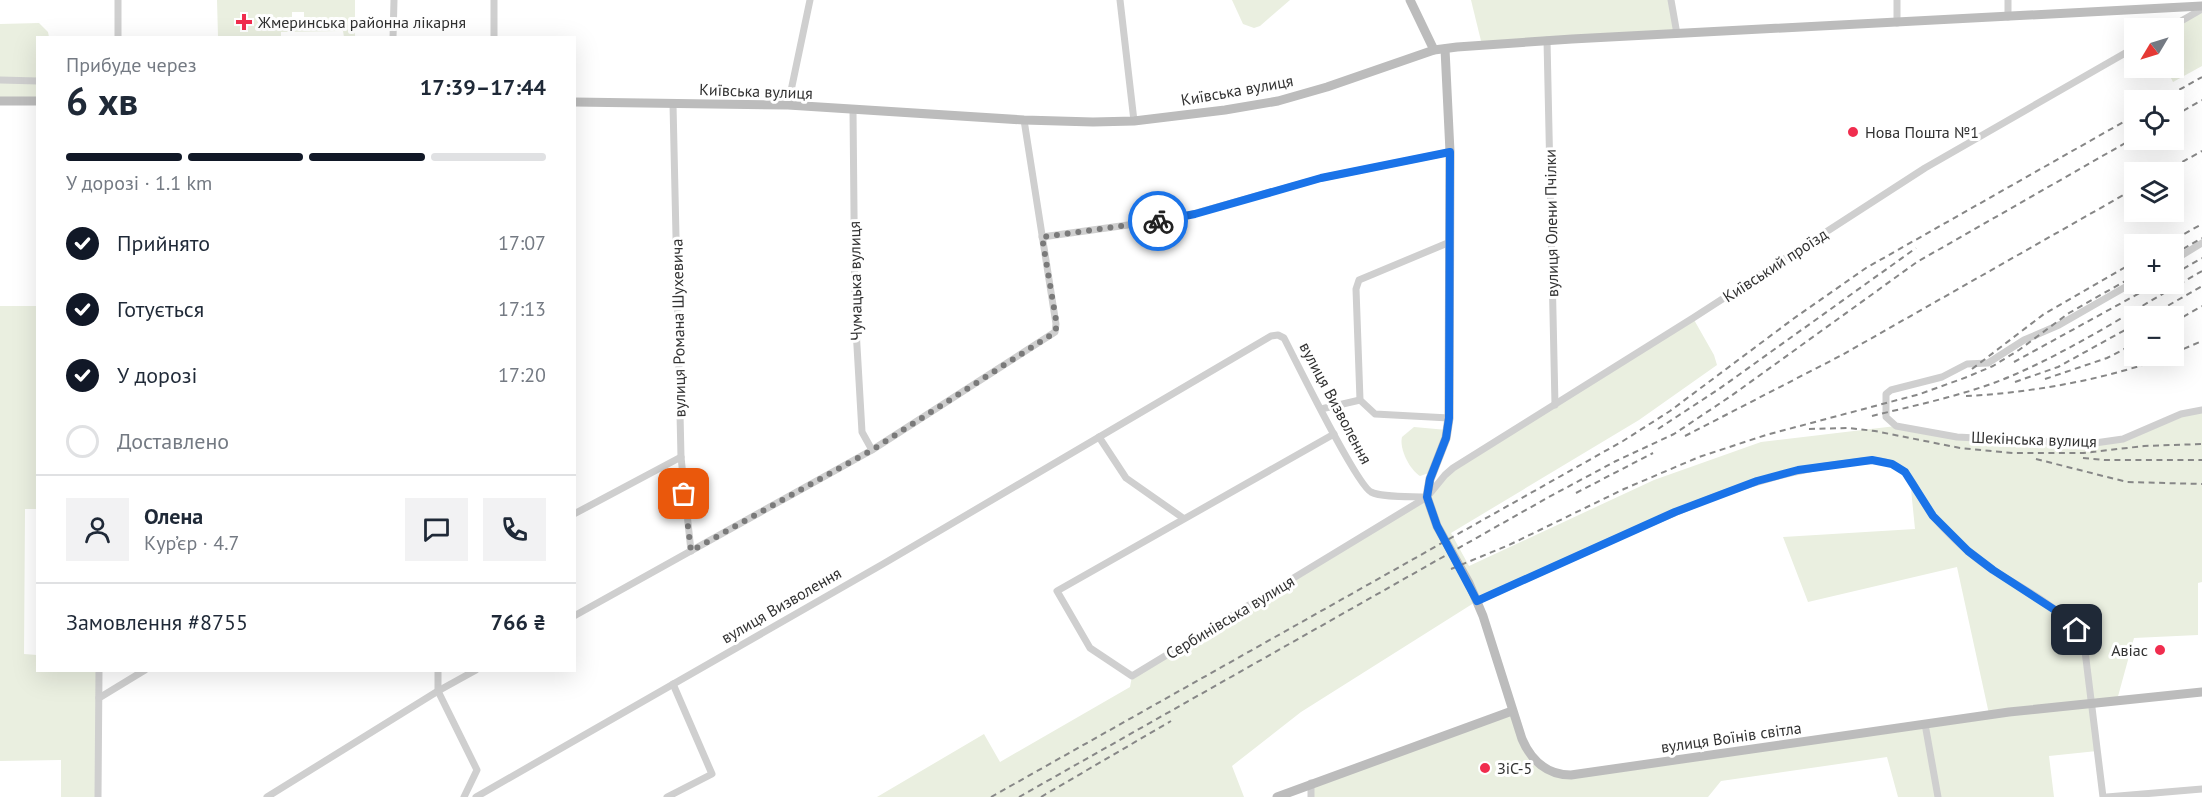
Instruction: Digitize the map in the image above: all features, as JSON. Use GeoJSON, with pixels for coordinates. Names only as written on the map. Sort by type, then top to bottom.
{"type":"FeatureCollection","features":[{"type":"Feature","properties":{"kind":"street"},"geometry":{"type":"LineString","coordinates":[[118,0],[118,36]]}},
{"type":"Feature","properties":{"kind":"street"},"geometry":{"type":"LineString","coordinates":[[393,36],[394,0]]}},
{"type":"Feature","properties":{"kind":"street"},"geometry":{"type":"LineString","coordinates":[[494,0],[494,36]]}},
{"type":"Feature","properties":{"kind":"street"},"geometry":{"type":"LineString","coordinates":[[788,105],[810,0]]}},
{"type":"Feature","properties":{"kind":"street"},"geometry":{"type":"LineString","coordinates":[[1120,0],[1134,121]]}},
{"type":"Feature","properties":{"kind":"street"},"geometry":{"type":"LineString","coordinates":[[1410,0],[1434,50]]}},
{"type":"Feature","properties":{"kind":"street"},"geometry":{"type":"LineString","coordinates":[[1671,0],[1677,34]]}},
{"type":"Feature","properties":{"kind":"street"},"geometry":{"type":"LineString","coordinates":[[1897,0],[1898,23]]}},
{"type":"Feature","properties":{"kind":"street"},"geometry":{"type":"LineString","coordinates":[[2008,0],[2008,17]]}},
{"type":"Feature","properties":{"kind":"street"},"geometry":{"type":"LineString","coordinates":[[2184,18],[2202,7]]}},
{"type":"Feature","properties":{"kind":"street","name":"Київська вулиця"},"geometry":{"type":"LineString","coordinates":[[576,102],[788,105],[1024,120],[1134,121],[1243,108],[1286,99],[1434,50],[1547,40],[2202,7]]}},
{"type":"Feature","properties":{"kind":"street","name":"вулиця Олени Пчілки"},"geometry":{"type":"LineString","coordinates":[[1547,40],[1555,405]]}},
{"type":"Feature","properties":{"kind":"street"},"geometry":{"type":"LineString","coordinates":[[1277,797],[1512,711],[1477,601],[1437,526],[1427,497],[1430,479],[1446,438],[1449,418],[1450,152],[1445,49]]}},
{"type":"Feature","properties":{"kind":"street","name":"Київський проїзд"},"geometry":{"type":"LineString","coordinates":[[1427,497],[1453,468],[1925,168],[2124,54]]}},
{"type":"Feature","properties":{"kind":"street"},"geometry":{"type":"LineString","coordinates":[[0,80],[36,81]]}},
{"type":"Feature","properties":{"kind":"street"},"geometry":{"type":"LineString","coordinates":[[0,101],[36,101]]}},
{"type":"Feature","properties":{"kind":"street","name":"вулиця Романа Шухевича"},"geometry":{"type":"LineString","coordinates":[[673,104],[681,457],[691,551]]}},
{"type":"Feature","properties":{"kind":"street","name":"Чумацька вулиця"},"geometry":{"type":"LineString","coordinates":[[853,110],[855,312],[862,432],[872,450]]}},
{"type":"Feature","properties":{"kind":"street"},"geometry":{"type":"LineString","coordinates":[[576,615],[872,450],[1054,333],[1056,324],[1024,120]]}},
{"type":"Feature","properties":{"kind":"street"},"geometry":{"type":"LineString","coordinates":[[1042,237],[1178,218],[1321,178],[1450,152]]}},
{"type":"Feature","properties":{"kind":"street"},"geometry":{"type":"LineString","coordinates":[[1449,418],[1375,414],[1360,400],[1356,289],[1359,280],[1450,242]]}},
{"type":"Feature","properties":{"kind":"street"},"geometry":{"type":"LineString","coordinates":[[2184,254],[2202,243]]}},
{"type":"Feature","properties":{"kind":"street","name":"Шекінська вулиця"},"geometry":{"type":"LineString","coordinates":[[2124,288],[2060,325],[2024,340],[1988,363],[1967,364],[1942,377],[1891,390],[1886,394],[1886,417],[1896,426],[1957,437],[2088,444],[2123,439],[2181,414],[2202,410]]}},
{"type":"Feature","properties":{"kind":"street","name":"вулиця Визволення"},"geometry":{"type":"LineString","coordinates":[[476,797],[883,564],[1271,336],[1278,335],[1284,338],[1363,484],[1371,492],[1427,497]]}},
{"type":"Feature","properties":{"kind":"street"},"geometry":{"type":"LineString","coordinates":[[1321,409],[1360,400]]}},
{"type":"Feature","properties":{"kind":"street"},"geometry":{"type":"LineString","coordinates":[[1099,437],[1126,478],[1183,518],[1334,434]]}},
{"type":"Feature","properties":{"kind":"street"},"geometry":{"type":"LineString","coordinates":[[576,513],[681,457]]}},
{"type":"Feature","properties":{"kind":"street"},"geometry":{"type":"LineString","coordinates":[[1477,601],[1686,508],[1757,481],[1798,470],[1872,460],[1892,464],[1905,472],[1933,516],[1968,551],[1981,562],[2061,614],[2073,625],[2085,651],[2105,797],[2202,789]]}},
{"type":"Feature","properties":{"kind":"street","name":"Сербинівська вулиця"},"geometry":{"type":"LineString","coordinates":[[1183,518],[1057,591],[1090,648],[1132,676],[1427,497]]}},
{"type":"Feature","properties":{"kind":"street"},"geometry":{"type":"LineString","coordinates":[[98,797],[99,672]]}},
{"type":"Feature","properties":{"kind":"street"},"geometry":{"type":"LineString","coordinates":[[99,698],[142,672]]}},
{"type":"Feature","properties":{"kind":"street"},"geometry":{"type":"LineString","coordinates":[[438,672],[438,691],[477,770],[464,797]]}},
{"type":"Feature","properties":{"kind":"street"},"geometry":{"type":"LineString","coordinates":[[267,797],[472,672]]}},
{"type":"Feature","properties":{"kind":"street"},"geometry":{"type":"LineString","coordinates":[[668,797],[712,774],[673,684]]}},
{"type":"Feature","properties":{"kind":"street","name":"вулиця Воїнів світла"},"geometry":{"type":"LineString","coordinates":[[1512,711],[1530,755],[1542,767],[1563,775],[2091,702],[2202,692]]}},
{"type":"Feature","properties":{"kind":"street"},"geometry":{"type":"LineString","coordinates":[[1926,724],[1938,797]]}},
{"type":"Feature","properties":{"kind":"street"},"geometry":{"type":"LineString","coordinates":[[1311,783],[1311,797]]}},
{"type":"Feature","properties":{"kind":"shaded area"},"geometry":{"type":"Polygon","coordinates":[[[217,0],[355,0],[355,36],[344,36],[343,31],[281,32],[281,36],[218,36],[217,0]],[[292,12],[292,29],[304,29],[304,12],[292,12]]]}},
{"type":"Feature","properties":{"kind":"shaded area"},"geometry":{"type":"Polygon","coordinates":[[[1232,0],[1290,0],[1260,26],[1254,28],[1243,24],[1232,0]]]}},
{"type":"Feature","properties":{"kind":"shaded area"},"geometry":{"type":"Polygon","coordinates":[[[1471,0],[1671,0],[1677,34],[1482,45],[1471,0]]]}},
{"type":"Feature","properties":{"kind":"shaded area"},"geometry":{"type":"Polygon","coordinates":[[[2202,9],[2202,66],[2184,76],[2184,21],[2202,9]]]}},
{"type":"Feature","properties":{"kind":"shaded area"},"geometry":{"type":"Polygon","coordinates":[[[39,23],[48,32],[49,36],[36,36],[36,101],[0,101],[0,24],[39,23]]]}},
{"type":"Feature","properties":{"kind":"shaded area"},"geometry":{"type":"Polygon","coordinates":[[[0,306],[36,306],[36,509],[25,509],[24,654],[36,655],[36,672],[99,672],[98,797],[61,797],[61,760],[0,761],[0,306]]]}},
{"type":"Feature","properties":{"kind":"shaded area"},"geometry":{"type":"Polygon","coordinates":[[[1693,318],[1714,355],[1717,365],[1639,420],[1451,533],[1469,566],[1654,480],[1761,442],[1896,426],[1957,437],[2088,444],[2123,439],[2161,422],[2202,410],[2202,582],[2198,583],[2198,635],[2134,638],[2117,700],[2092,703],[2097,751],[2049,756],[2054,797],[1898,797],[1887,757],[1721,781],[1708,797],[1311,797],[1311,783],[1512,711],[1525,748],[1556,774],[1989,714],[1957,567],[1808,602],[1783,537],[1915,529],[1910,479],[1905,472],[1872,460],[1757,481],[1477,601],[1301,712],[1232,766],[1244,797],[877,797],[984,734],[1000,762],[1130,687],[1132,676],[1427,497],[1445,475],[1693,318]]]}},
{"type":"Feature","properties":{"kind":"shaded area"},"geometry":{"type":"Polygon","coordinates":[[[1414,427],[1447,430],[1432,472],[1420,476],[1409,464],[1402,447],[1402,437],[1414,427]]]}},
{"type":"Feature","properties":{"kind":"railway"},"geometry":{"type":"LineString","coordinates":[[2179,90],[2202,77]]}},
{"type":"Feature","properties":{"kind":"railway"},"geometry":{"type":"LineString","coordinates":[[2184,110],[2202,100]]}},
{"type":"Feature","properties":{"kind":"railway"},"geometry":{"type":"LineString","coordinates":[[991,797],[1623,441],[1670,411],[1793,319],[1866,268],[2124,122]]}},
{"type":"Feature","properties":{"kind":"railway"},"geometry":{"type":"LineString","coordinates":[[1019,797],[1547,498],[1616,461],[1674,434],[1731,396],[1917,262],[2124,144]]}},
{"type":"Feature","properties":{"kind":"railway"},"geometry":{"type":"LineString","coordinates":[[2182,162],[2202,151]]}},
{"type":"Feature","properties":{"kind":"railway"},"geometry":{"type":"LineString","coordinates":[[1685,436],[1842,355],[2124,195]]}},
{"type":"Feature","properties":{"kind":"railway"},"geometry":{"type":"LineString","coordinates":[[2184,234],[2202,224]]}},
{"type":"Feature","properties":{"kind":"railway"},"geometry":{"type":"LineString","coordinates":[[2184,248],[2202,238]]}},
{"type":"Feature","properties":{"kind":"railway"},"geometry":{"type":"LineString","coordinates":[[1658,429],[1719,389],[1916,248]]}},
{"type":"Feature","properties":{"kind":"railway"},"geometry":{"type":"LineString","coordinates":[[2184,268],[2202,258]]}},
{"type":"Feature","properties":{"kind":"railway"},"geometry":{"type":"LineString","coordinates":[[1972,369],[2044,314],[2124,268]]}},
{"type":"Feature","properties":{"kind":"railway"},"geometry":{"type":"LineString","coordinates":[[1872,416],[1958,394],[2009,377],[2083,340],[2202,271]]}},
{"type":"Feature","properties":{"kind":"railway"},"geometry":{"type":"LineString","coordinates":[[1451,569],[1509,545],[1624,489],[1699,457],[1766,435],[1920,394],[1993,366],[2069,313],[2124,282]]}},
{"type":"Feature","properties":{"kind":"railway"},"geometry":{"type":"LineString","coordinates":[[2167,306],[2202,286]]}},
{"type":"Feature","properties":{"kind":"railway"},"geometry":{"type":"LineString","coordinates":[[2014,362],[2138,294]]}},
{"type":"Feature","properties":{"kind":"railway"},"geometry":{"type":"LineString","coordinates":[[2184,316],[2202,306]]}},
{"type":"Feature","properties":{"kind":"railway"},"geometry":{"type":"LineString","coordinates":[[2015,382],[2058,367],[2124,331]]}},
{"type":"Feature","properties":{"kind":"railway"},"geometry":{"type":"LineString","coordinates":[[2184,349],[2202,341]]}},
{"type":"Feature","properties":{"kind":"railway"},"geometry":{"type":"LineString","coordinates":[[2045,379],[2107,358],[2124,349]]}},
{"type":"Feature","properties":{"kind":"railway"},"geometry":{"type":"LineString","coordinates":[[1966,396],[2016,392],[2069,384],[2139,366]]}},
{"type":"Feature","properties":{"kind":"railway"},"geometry":{"type":"LineString","coordinates":[[1809,429],[1849,428],[1875,431],[1960,448],[2013,453],[2083,453],[2144,446],[2202,444]]}},
{"type":"Feature","properties":{"kind":"railway"},"geometry":{"type":"LineString","coordinates":[[1576,493],[1653,453]]}},
{"type":"Feature","properties":{"kind":"railway"},"geometry":{"type":"LineString","coordinates":[[2083,458],[2202,460]]}},
{"type":"Feature","properties":{"kind":"railway"},"geometry":{"type":"LineString","coordinates":[[2036,459],[2127,482],[2202,484]]}},
{"type":"Feature","properties":{"kind":"railway"},"geometry":{"type":"LineString","coordinates":[[1041,797],[1171,721]]}},
{"type":"Feature","properties":{"kind":"way so far"},"geometry":{"type":"LineString","coordinates":[[684,494],[691,551],[872,450],[1054,333],[1057,326],[1042,237],[1158,221]]}},
{"type":"Feature","properties":{"kind":"place","name":"Жмеринська районна лікарня"},"geometry":{"type":"Point","coordinates":[244,22]}},
{"type":"Feature","properties":{"kind":"place","name":"Нова Пошта №1"},"geometry":{"type":"Point","coordinates":[1853,132]}},
{"type":"Feature","properties":{"kind":"place","name":"Авіас"},"geometry":{"type":"Point","coordinates":[2160,650]}},
{"type":"Feature","properties":{"kind":"place","name":"ЗіС-5"},"geometry":{"type":"Point","coordinates":[1485,768]}},
{"type":"Feature","properties":{"kind":"route"},"geometry":{"type":"LineString","coordinates":[[1158,221],[1195,214],[1321,178],[1450,152],[1449,418],[1446,438],[1430,479],[1427,497],[1437,526],[1477,601],[1675,512],[1757,481],[1798,470],[1872,460],[1899,467],[1910,479],[1933,516],[1968,551],[1981,562],[2061,614],[2077,630]]}}]}
